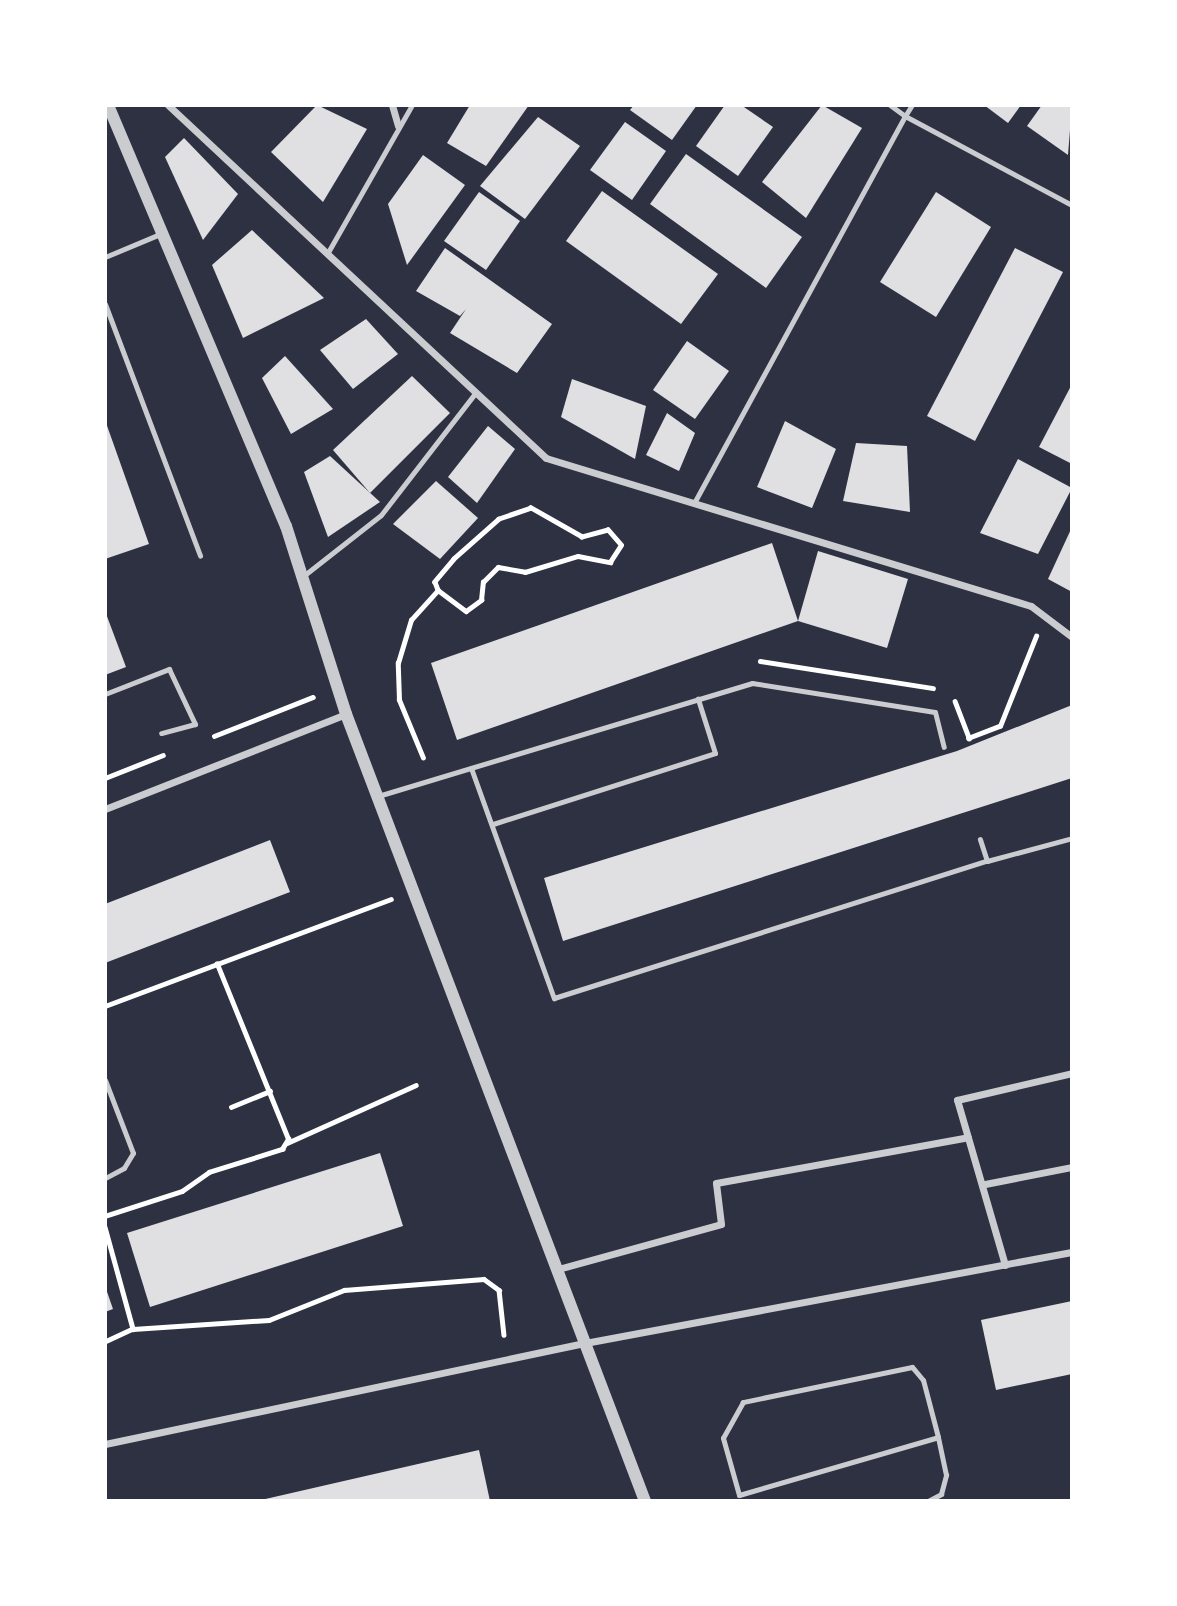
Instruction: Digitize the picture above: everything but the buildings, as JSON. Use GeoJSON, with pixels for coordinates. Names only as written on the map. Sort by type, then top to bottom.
{"type":"FeatureCollection","features":[{"type":"Feature","properties":{"kind":"street"},"geometry":{"type":"LineString","coordinates":[[108,105],[164,233],[302,577],[346,714],[645,1501]]}},
{"type":"Feature","properties":{"kind":"street"},"geometry":{"type":"LineString","coordinates":[[168,105],[546,458],[1031,606],[1072,637]]}},
{"type":"Feature","properties":{"kind":"street"},"geometry":{"type":"LineString","coordinates":[[392,105],[398,127]]}},
{"type":"Feature","properties":{"kind":"street"},"geometry":{"type":"LineString","coordinates":[[105,808],[346,714]]}},
{"type":"Feature","properties":{"kind":"street"},"geometry":{"type":"LineString","coordinates":[[1004,1265],[985,1184],[957,1100],[1072,1073]]}},
{"type":"Feature","properties":{"kind":"street"},"geometry":{"type":"LineString","coordinates":[[558,1269],[721,1224],[716,1183],[968,1137]]}},
{"type":"Feature","properties":{"kind":"street"},"geometry":{"type":"LineString","coordinates":[[985,1184],[1072,1167]]}},
{"type":"Feature","properties":{"kind":"street"},"geometry":{"type":"LineString","coordinates":[[105,1444],[585,1343],[1072,1252]]}},
{"type":"Feature","properties":{"kind":"lane"},"geometry":{"type":"LineString","coordinates":[[327,254],[412,105]]}},
{"type":"Feature","properties":{"kind":"lane"},"geometry":{"type":"LineString","coordinates":[[890,105],[905,116],[1072,205]]}},
{"type":"Feature","properties":{"kind":"lane"},"geometry":{"type":"LineString","coordinates":[[694,503],[912,105]]}},
{"type":"Feature","properties":{"kind":"lane"},"geometry":{"type":"LineString","coordinates":[[105,257],[164,233]]}},
{"type":"Feature","properties":{"kind":"lane"},"geometry":{"type":"LineString","coordinates":[[105,304],[200,556]]}},
{"type":"Feature","properties":{"kind":"lane"},"geometry":{"type":"LineString","coordinates":[[302,577],[381,515],[476,392]]}},
{"type":"Feature","properties":{"kind":"lane"},"geometry":{"type":"LineString","coordinates":[[105,694],[169,669],[195,724],[161,733]]}},
{"type":"Feature","properties":{"kind":"lane"},"geometry":{"type":"LineString","coordinates":[[378,796],[752,682],[934,712],[944,747]]}},
{"type":"Feature","properties":{"kind":"lane"},"geometry":{"type":"LineString","coordinates":[[493,824],[715,752],[698,699]]}},
{"type":"Feature","properties":{"kind":"lane"},"geometry":{"type":"LineString","coordinates":[[471,768],[554,998],[987,861],[1072,838]]}},
{"type":"Feature","properties":{"kind":"lane"},"geometry":{"type":"LineString","coordinates":[[980,839],[987,861]]}},
{"type":"Feature","properties":{"kind":"lane"},"geometry":{"type":"LineString","coordinates":[[105,1080],[134,1153],[124,1168],[105,1178]]}},
{"type":"Feature","properties":{"kind":"lane"},"geometry":{"type":"LineString","coordinates":[[928,1501],[941,1494],[946,1475],[938,1437],[923,1380],[912,1367],[743,1402],[723,1438],[740,1498],[938,1437]]}},
{"type":"Feature","properties":{"kind":"path"},"geometry":{"type":"LineString","coordinates":[[531,508],[582,537],[608,530],[621,545],[610,562],[578,556],[525,572],[498,567],[483,582],[481,600],[466,611],[438,590],[435,582],[454,559],[499,519],[531,508]]}},
{"type":"Feature","properties":{"kind":"path"},"geometry":{"type":"LineString","coordinates":[[423,758],[398,700],[398,663],[411,620],[438,590]]}},
{"type":"Feature","properties":{"kind":"path"},"geometry":{"type":"LineString","coordinates":[[944,747],[1000,726],[1043,615]]}},
{"type":"Feature","properties":{"kind":"path"},"geometry":{"type":"LineString","coordinates":[[756,662],[769,658],[922,682],[962,705],[969,738]]}},
{"type":"Feature","properties":{"kind":"path"},"geometry":{"type":"LineString","coordinates":[[413,762],[436,754]]}},
{"type":"Feature","properties":{"kind":"path"},"geometry":{"type":"LineString","coordinates":[[105,1006],[415,890]]}},
{"type":"Feature","properties":{"kind":"path"},"geometry":{"type":"LineString","coordinates":[[217,964],[270,1091],[286,1143]]}},
{"type":"Feature","properties":{"kind":"path"},"geometry":{"type":"LineString","coordinates":[[105,1216],[182,1191],[209,1172],[286,1143],[416,1085]]}},
{"type":"Feature","properties":{"kind":"path"},"geometry":{"type":"LineString","coordinates":[[231,1107],[270,1091]]}},
{"type":"Feature","properties":{"kind":"path"},"geometry":{"type":"LineString","coordinates":[[105,1227],[133,1329]]}},
{"type":"Feature","properties":{"kind":"path"},"geometry":{"type":"LineString","coordinates":[[105,1342],[133,1329],[269,1320],[344,1290],[484,1279],[499,1290],[508,1334],[495,1337]]}}]}
